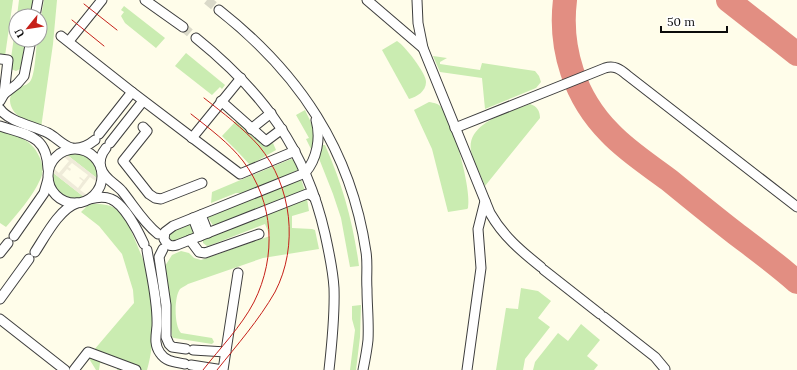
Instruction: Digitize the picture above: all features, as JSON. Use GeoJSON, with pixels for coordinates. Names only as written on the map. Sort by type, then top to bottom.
{"type":"FeatureCollection","features":[{"type":"Feature","properties":{"kind":"street"},"geometry":{"type":"LineString","coordinates":[[69,41],[102,0]]}},
{"type":"Feature","properties":{"kind":"street"},"geometry":{"type":"LineString","coordinates":[[145,0],[183,28]]}},
{"type":"Feature","properties":{"kind":"street"},"geometry":{"type":"LineString","coordinates":[[367,0],[423,48]]}},
{"type":"Feature","properties":{"kind":"street"},"geometry":{"type":"LineString","coordinates":[[417,0],[418,24],[423,48],[485,201],[497,225],[517,248],[655,357],[665,369]]}},
{"type":"Feature","properties":{"kind":"street"},"geometry":{"type":"LineString","coordinates":[[219,10],[266,51],[289,77],[310,106],[343,168],[358,212],[366,254],[368,339],[363,370]]}},
{"type":"Feature","properties":{"kind":"street"},"geometry":{"type":"LineString","coordinates":[[61,36],[143,101],[240,174],[295,151]]}},
{"type":"Feature","properties":{"kind":"street"},"geometry":{"type":"LineString","coordinates":[[196,38],[241,78],[271,113],[295,151],[305,173],[315,198],[330,258],[334,288],[334,328],[329,370]]}},
{"type":"Feature","properties":{"kind":"street"},"geometry":{"type":"LineString","coordinates":[[2,97],[24,76],[29,48]]}},
{"type":"Feature","properties":{"kind":"street"},"geometry":{"type":"LineString","coordinates":[[0,59],[8,60],[3,70],[2,97]]}},
{"type":"Feature","properties":{"kind":"street"},"geometry":{"type":"LineString","coordinates":[[455,128],[604,68],[616,68],[797,207]]}},
{"type":"Feature","properties":{"kind":"street"},"geometry":{"type":"LineString","coordinates":[[192,138],[241,78]]}},
{"type":"Feature","properties":{"kind":"street"},"geometry":{"type":"LineString","coordinates":[[0,253],[42,198],[46,189],[51,162],[57,155],[65,150],[85,146],[97,137],[132,92]]}},
{"type":"Feature","properties":{"kind":"street"},"geometry":{"type":"LineString","coordinates":[[0,126],[32,136],[39,142],[47,155],[50,187],[58,197],[70,202],[82,202],[94,195],[99,187],[102,178],[101,156],[143,101]]}},
{"type":"Feature","properties":{"kind":"street"},"geometry":{"type":"LineString","coordinates":[[222,101],[266,141],[282,129]]}},
{"type":"Feature","properties":{"kind":"street"},"geometry":{"type":"LineString","coordinates":[[226,352],[189,350],[172,347],[169,344],[166,337],[166,305],[159,257],[164,232],[169,227],[305,173],[316,152],[318,137],[318,127],[310,106]]}},
{"type":"Feature","properties":{"kind":"street"},"geometry":{"type":"LineString","coordinates":[[0,110],[9,117],[48,133],[65,144],[91,154],[97,160],[101,169],[109,180],[122,191],[145,222],[162,241],[171,246],[177,245],[307,194],[311,194],[315,198]]}},
{"type":"Feature","properties":{"kind":"street"},"geometry":{"type":"LineString","coordinates":[[0,110],[0,118]]}},
{"type":"Feature","properties":{"kind":"street"},"geometry":{"type":"LineString","coordinates":[[251,128],[271,113]]}},
{"type":"Feature","properties":{"kind":"street"},"geometry":{"type":"LineString","coordinates":[[131,116],[147,131],[123,161],[149,194],[155,198],[161,198],[202,182]]}},
{"type":"Feature","properties":{"kind":"street"},"geometry":{"type":"LineString","coordinates":[[0,299],[63,212],[70,206],[104,197],[117,202],[138,232],[145,247],[152,253],[155,253],[162,241]]}},
{"type":"Feature","properties":{"kind":"street"},"geometry":{"type":"LineString","coordinates":[[467,370],[481,268],[478,229],[485,201]]}},
{"type":"Feature","properties":{"kind":"street"},"geometry":{"type":"LineString","coordinates":[[197,216],[204,234]]}},
{"type":"Feature","properties":{"kind":"street"},"geometry":{"type":"LineString","coordinates":[[162,241],[155,233],[149,235],[145,240],[145,247],[156,302],[156,344],[160,353],[167,360],[188,365],[223,370],[238,273]]}},
{"type":"Feature","properties":{"kind":"street"},"geometry":{"type":"LineString","coordinates":[[190,240],[199,252],[205,253],[259,234]]}},
{"type":"Feature","properties":{"kind":"street"},"geometry":{"type":"LineString","coordinates":[[0,319],[65,370]]}},
{"type":"Feature","properties":{"kind":"street"},"geometry":{"type":"LineString","coordinates":[[74,370],[88,352],[136,370]]}},
{"type":"Feature","properties":{"kind":"green space"},"geometry":{"type":"Polygon","coordinates":[[[0,0],[13,0],[12,8],[8,8],[8,35],[5,56],[0,56],[0,0]]]}},
{"type":"Feature","properties":{"kind":"green space"},"geometry":{"type":"Polygon","coordinates":[[[19,0],[33,0],[32,8],[18,8],[19,0]]]}},
{"type":"Feature","properties":{"kind":"green space"},"geometry":{"type":"Polygon","coordinates":[[[44,0],[57,0],[53,44],[41,128],[17,115],[12,108],[10,99],[13,91],[27,84],[31,80],[36,48],[48,48],[48,8],[43,8],[44,0]]]}},
{"type":"Feature","properties":{"kind":"green space"},"geometry":{"type":"Polygon","coordinates":[[[124,6],[165,38],[156,48],[125,23],[121,16],[124,12],[121,10],[124,6]]]}},
{"type":"Feature","properties":{"kind":"green space"},"geometry":{"type":"Polygon","coordinates":[[[397,41],[405,48],[423,72],[426,82],[426,85],[420,93],[409,99],[382,50],[397,41]]]}},
{"type":"Feature","properties":{"kind":"green space"},"geometry":{"type":"Polygon","coordinates":[[[12,48],[24,48],[20,69],[16,71],[11,69],[10,65],[12,48]]]}},
{"type":"Feature","properties":{"kind":"green space"},"geometry":{"type":"Polygon","coordinates":[[[186,53],[225,85],[222,89],[220,87],[212,95],[175,66],[186,53]]]}},
{"type":"Feature","properties":{"kind":"green space"},"geometry":{"type":"Polygon","coordinates":[[[433,56],[447,58],[440,62],[440,64],[480,70],[482,63],[535,71],[541,82],[536,88],[485,109],[482,78],[440,72],[433,56]]]}},
{"type":"Feature","properties":{"kind":"green space"},"geometry":{"type":"Polygon","coordinates":[[[429,102],[436,103],[440,106],[446,115],[456,140],[467,187],[467,209],[448,212],[432,149],[414,110],[429,102]]]}},
{"type":"Feature","properties":{"kind":"green space"},"geometry":{"type":"Polygon","coordinates":[[[530,104],[538,109],[540,118],[485,186],[471,151],[471,141],[475,133],[482,125],[491,120],[530,104]]]}},
{"type":"Feature","properties":{"kind":"green space"},"geometry":{"type":"Polygon","coordinates":[[[305,110],[314,135],[312,151],[306,139],[309,138],[296,115],[305,110]]]}},
{"type":"Feature","properties":{"kind":"green space"},"geometry":{"type":"Polygon","coordinates":[[[237,120],[265,147],[273,143],[276,150],[250,165],[222,136],[237,120]]]}},
{"type":"Feature","properties":{"kind":"green space"},"geometry":{"type":"Polygon","coordinates":[[[0,131],[18,136],[28,142],[36,150],[42,165],[42,174],[37,186],[6,227],[0,223],[0,131]]]}},
{"type":"Feature","properties":{"kind":"green space"},"geometry":{"type":"Polygon","coordinates":[[[322,145],[325,145],[342,190],[354,234],[359,266],[350,267],[341,218],[318,156],[322,145]]]}},
{"type":"Feature","properties":{"kind":"green space"},"geometry":{"type":"Polygon","coordinates":[[[72,153],[88,156],[97,168],[98,179],[66,154],[72,153]]]}},
{"type":"Feature","properties":{"kind":"green space"},"geometry":{"type":"Polygon","coordinates":[[[291,159],[294,160],[298,170],[245,193],[236,193],[211,203],[212,192],[291,159]]]}},
{"type":"Feature","properties":{"kind":"green space"},"geometry":{"type":"Polygon","coordinates":[[[52,172],[84,197],[71,198],[60,194],[53,185],[52,172]]]}},
{"type":"Feature","properties":{"kind":"green space"},"geometry":{"type":"Polygon","coordinates":[[[301,179],[305,191],[214,227],[207,216],[301,179]]]}},
{"type":"Feature","properties":{"kind":"green space"},"geometry":{"type":"Polygon","coordinates":[[[307,199],[309,211],[292,216],[292,228],[315,230],[319,249],[263,258],[188,284],[180,289],[177,298],[176,318],[179,329],[181,333],[212,338],[214,342],[212,344],[172,337],[165,266],[172,255],[181,251],[189,253],[194,258],[201,260],[270,236],[265,224],[211,245],[207,246],[203,243],[203,239],[307,199]]]}},
{"type":"Feature","properties":{"kind":"green space"},"geometry":{"type":"Polygon","coordinates":[[[92,204],[111,206],[122,215],[132,232],[146,268],[151,289],[153,312],[152,348],[147,370],[117,370],[118,365],[100,363],[99,370],[96,370],[88,357],[134,303],[133,290],[122,254],[99,226],[81,212],[87,206],[92,204]]]}},
{"type":"Feature","properties":{"kind":"green space"},"geometry":{"type":"Polygon","coordinates":[[[191,221],[196,234],[175,242],[170,239],[169,233],[191,221]]]}},
{"type":"Feature","properties":{"kind":"green space"},"geometry":{"type":"Polygon","coordinates":[[[521,288],[538,291],[551,301],[538,318],[550,327],[525,359],[523,370],[496,370],[506,308],[518,309],[521,288]]]}},
{"type":"Feature","properties":{"kind":"green space"},"geometry":{"type":"Polygon","coordinates":[[[361,305],[360,337],[356,370],[350,370],[355,330],[352,319],[352,306],[361,305]]]}},
{"type":"Feature","properties":{"kind":"green space"},"geometry":{"type":"Polygon","coordinates":[[[581,324],[600,340],[587,356],[598,365],[594,370],[533,370],[535,362],[558,333],[568,341],[581,324]]]}},
{"type":"Feature","properties":{"kind":"shaded area"},"geometry":{"type":"Polygon","coordinates":[[[66,154],[98,179],[97,182],[90,177],[80,190],[87,195],[84,197],[52,172],[53,168],[59,173],[69,161],[63,156],[66,154]],[[72,163],[68,167],[71,169],[70,171],[67,169],[62,175],[78,188],[83,181],[79,178],[80,177],[84,180],[88,175],[72,163]]]}},
{"type":"Feature","properties":{"kind":"taxiway"},"geometry":{"type":"LineString","coordinates":[[565,0],[564,18],[567,54],[572,72],[579,88],[587,104],[598,119],[610,133],[631,152],[775,263],[797,282]]}},
{"type":"Feature","properties":{"kind":"taxiway"},"geometry":{"type":"LineString","coordinates":[[728,0],[797,54]]}},
{"type":"Feature","properties":{"kind":"tunnel"},"geometry":{"type":"LineString","coordinates":[[207,0],[219,10]]}},
{"type":"Feature","properties":{"kind":"tunnel"},"geometry":{"type":"LineString","coordinates":[[183,27],[196,38]]}},
{"type":"Feature","properties":{"kind":"tram line"},"geometry":{"type":"LineString","coordinates":[[84,4],[117,30]]}},
{"type":"Feature","properties":{"kind":"tram line"},"geometry":{"type":"LineString","coordinates":[[72,20],[104,46]]}},
{"type":"Feature","properties":{"kind":"tram line"},"geometry":{"type":"LineString","coordinates":[[204,98],[253,139],[270,162],[279,179],[285,198],[289,236],[283,274],[275,292],[255,322],[217,370]]}},
{"type":"Feature","properties":{"kind":"tram line"},"geometry":{"type":"LineString","coordinates":[[191,114],[225,142],[243,161],[261,194],[269,230],[269,248],[266,266],[254,302],[237,329],[203,370]]}}]}
